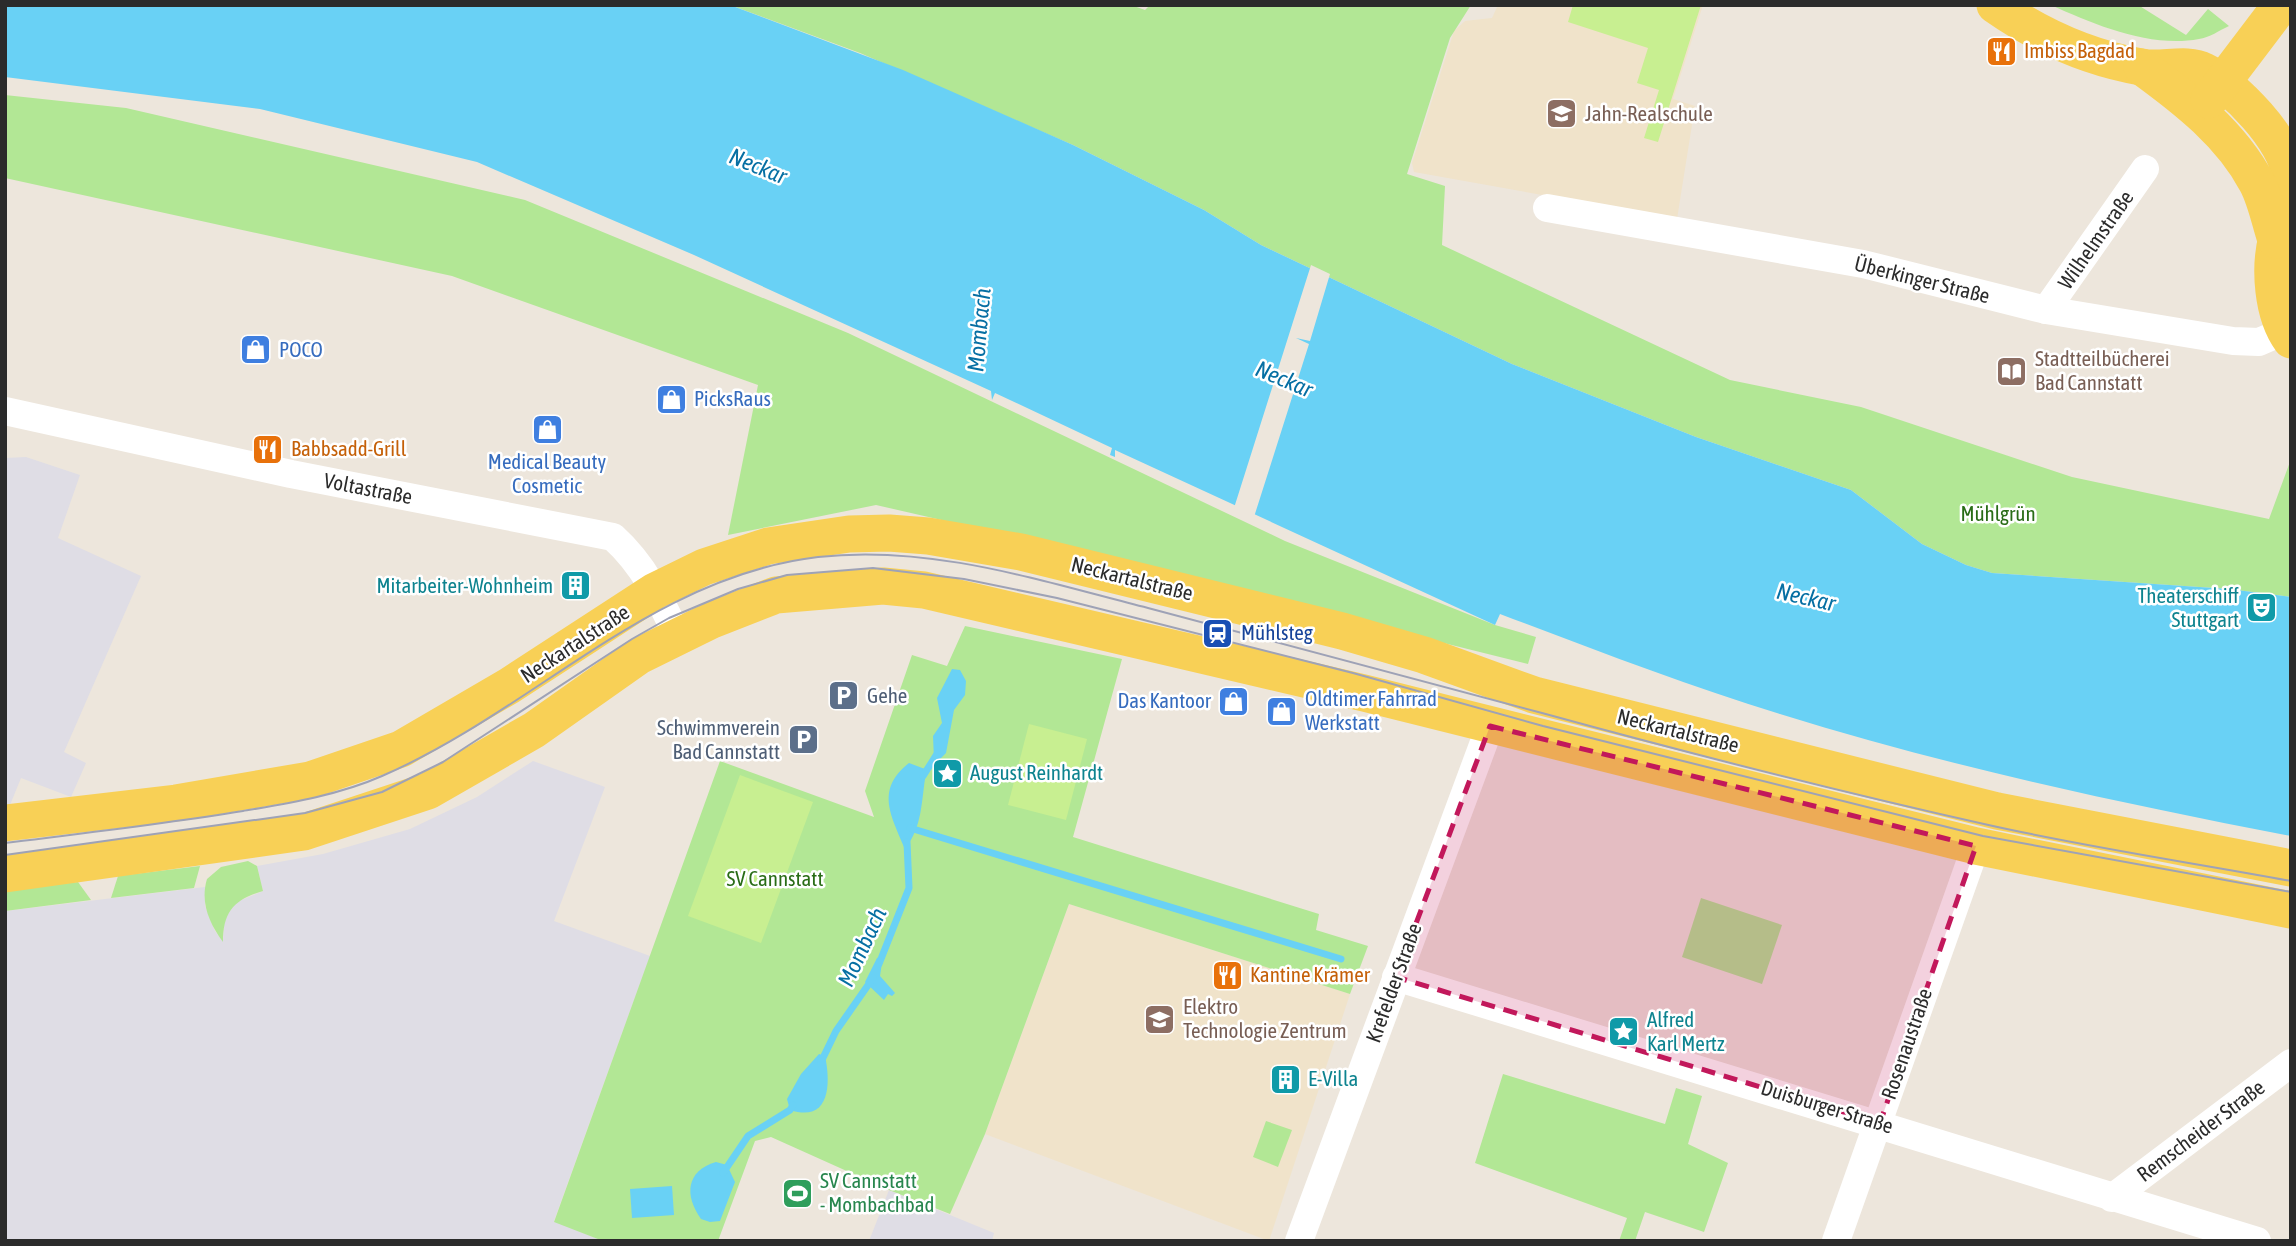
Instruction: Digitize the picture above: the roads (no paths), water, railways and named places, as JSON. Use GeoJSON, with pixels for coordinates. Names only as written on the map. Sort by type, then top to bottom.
{"type":"FeatureCollection","features":[{"type":"Feature","properties":{"kind":"main road"},"geometry":{"type":"LineString","coordinates":[[1995,5],[2050,38],[2142,68],[2201,69],[2223,82],[2268,129],[2279,176],[2274,305],[2288,335]]}},
{"type":"Feature","properties":{"kind":"main road"},"geometry":{"type":"LineString","coordinates":[[2199,112],[2281,5]]}},
{"type":"Feature","properties":{"kind":"main road"},"geometry":{"type":"LineString","coordinates":[[2142,68],[2199,112],[2242,158],[2279,176]]}},
{"type":"Feature","properties":{"kind":"main road","name":"Neckartalstraße"},"geometry":{"type":"LineString","coordinates":[[5,823],[176,803],[310,780],[401,748],[509,686],[655,591],[704,567],[768,546],[849,534],[928,536],[1021,552],[1342,631],[1424,655],[1534,695],[1997,811],[2291,868]]}},
{"type":"Feature","properties":{"kind":"main road","name":"Neckartalstraße"},"geometry":{"type":"LineString","coordinates":[[5,874],[304,831],[428,791],[534,730],[639,656],[678,637],[776,594],[883,586],[923,590],[1976,846],[2291,910]]}},
{"type":"Feature","properties":{"kind":"street","name":"Wilhelmstraße"},"geometry":{"type":"LineString","coordinates":[[2046,310],[2145,169]]}},
{"type":"Feature","properties":{"kind":"street","name":"Überkinger Straße"},"geometry":{"type":"LineString","coordinates":[[1547,208],[1863,264],[2046,310],[2233,341],[2259,342],[2288,335]]}},
{"type":"Feature","properties":{"kind":"street","name":"Voltastraße"},"geometry":{"type":"LineString","coordinates":[[5,411],[291,474],[613,537],[634,555],[678,637]]}},
{"type":"Feature","properties":{"kind":"street","name":"Krefelder Straße"},"geometry":{"type":"LineString","coordinates":[[1309,1238],[1396,976],[1490,726]]}},
{"type":"Feature","properties":{"kind":"street","name":"Rosenaustraße"},"geometry":{"type":"LineString","coordinates":[[1836,1241],[1976,846]]}},
{"type":"Feature","properties":{"kind":"street","name":"Duisburger Straße"},"geometry":{"type":"LineString","coordinates":[[1396,976],[2257,1241]]}},
{"type":"Feature","properties":{"kind":"street","name":"Remscheider Straße"},"geometry":{"type":"LineString","coordinates":[[2112,1198],[2291,1063]]}},
{"type":"Feature","properties":{"kind":"water","name":"Neckar"},"geometry":{"type":"Polygon","coordinates":[[[5,5],[730,5],[903,70],[1073,145],[1204,210],[1261,245],[1512,364],[1696,437],[1851,490],[1922,544],[1966,565],[1992,573],[2229,589],[2291,597],[2291,836],[2098,797],[1970,767],[1843,733],[1709,691],[1500,614],[1495,625],[1115,450],[1115,457],[1110,455],[1112,448],[995,393],[992,400],[991,391],[694,255],[477,162],[260,109],[5,77],[5,5]]]}},
{"type":"Feature","properties":{"kind":"water"},"geometry":{"type":"Polygon","coordinates":[[[952,669],[960,670],[966,681],[965,695],[954,710],[946,753],[939,760],[934,760],[933,736],[942,723],[937,698],[952,669]]]}},
{"type":"Feature","properties":{"kind":"water"},"geometry":{"type":"Polygon","coordinates":[[[909,763],[925,769],[926,773],[918,822],[905,849],[891,814],[889,793],[898,773],[909,763]]]}},
{"type":"Feature","properties":{"kind":"water"},"geometry":{"type":"Polygon","coordinates":[[[883,956],[880,976],[895,993],[892,996],[888,994],[884,1000],[865,982],[877,958],[883,956]]]}},
{"type":"Feature","properties":{"kind":"water"},"geometry":{"type":"Polygon","coordinates":[[[819,1054],[825,1056],[827,1067],[825,1098],[813,1111],[803,1113],[790,1110],[787,1099],[801,1074],[819,1054]]]}},
{"type":"Feature","properties":{"kind":"water"},"geometry":{"type":"Polygon","coordinates":[[[716,1162],[727,1165],[735,1182],[720,1221],[710,1222],[701,1219],[690,1193],[691,1185],[699,1171],[716,1162]]]}},
{"type":"Feature","properties":{"kind":"water"},"geometry":{"type":"Polygon","coordinates":[[[672,1186],[674,1215],[632,1218],[630,1189],[672,1186]]]}},
{"type":"Feature","properties":{"kind":"waterway","name":"Mombach"},"geometry":{"type":"LineString","coordinates":[[923,776],[937,754]]}},
{"type":"Feature","properties":{"kind":"waterway"},"geometry":{"type":"LineString","coordinates":[[910,828],[1341,959]]}},
{"type":"Feature","properties":{"kind":"waterway","name":"Mombach"},"geometry":{"type":"LineString","coordinates":[[879,964],[909,888],[907,842]]}},
{"type":"Feature","properties":{"kind":"waterway","name":"Mombach"},"geometry":{"type":"LineString","coordinates":[[821,1062],[836,1031],[873,978]]}},
{"type":"Feature","properties":{"kind":"waterway","name":"Mombach"},"geometry":{"type":"LineString","coordinates":[[723,1173],[748,1136],[790,1110],[793,1105]]}},
{"type":"Feature","properties":{"kind":"tram line"},"geometry":{"type":"LineString","coordinates":[[5,843],[243,811],[349,788],[382,776],[437,749],[646,618],[700,591],[757,569],[818,557],[860,554],[943,560],[1026,577],[1652,743],[1873,798],[2060,840],[2291,881]]}},
{"type":"Feature","properties":{"kind":"tram line"},"geometry":{"type":"LineString","coordinates":[[5,855],[305,813],[382,792],[443,762],[632,639],[669,618],[738,589],[787,575],[873,568],[964,579],[1057,598],[1353,673],[1543,726],[1983,836],[2291,892]]}},
{"type":"Feature","properties":{"kind":"place","name":"Imbiss Bagdad"},"geometry":{"type":"Point","coordinates":[2001,51]}},
{"type":"Feature","properties":{"kind":"place","name":"Jahn-Realschule"},"geometry":{"type":"Point","coordinates":[1562,114]}},
{"type":"Feature","properties":{"kind":"place","name":"POCO"},"geometry":{"type":"Point","coordinates":[256,350]}},
{"type":"Feature","properties":{"kind":"place","name":"Stadtteilbücherei Bad Cannstatt"},"geometry":{"type":"Point","coordinates":[2012,371]}},
{"type":"Feature","properties":{"kind":"place","name":"PicksRaus"},"geometry":{"type":"Point","coordinates":[671,399]}},
{"type":"Feature","properties":{"kind":"place","name":"Medical Beauty Cosmetic"},"geometry":{"type":"Point","coordinates":[547,430]}},
{"type":"Feature","properties":{"kind":"place","name":"Babbsadd-Grill"},"geometry":{"type":"Point","coordinates":[268,449]}},
{"type":"Feature","properties":{"kind":"place","name":"Mitarbeiter-Wohnheim"},"geometry":{"type":"Point","coordinates":[576,586]}},
{"type":"Feature","properties":{"kind":"place","name":"Theaterschiff Stuttgart"},"geometry":{"type":"Point","coordinates":[2262,608]}},
{"type":"Feature","properties":{"kind":"place","name":"Mühlsteg"},"geometry":{"type":"Point","coordinates":[1218,633]}},
{"type":"Feature","properties":{"kind":"place","name":"Gehe"},"geometry":{"type":"Point","coordinates":[844,696]}},
{"type":"Feature","properties":{"kind":"place","name":"Das Kantoor"},"geometry":{"type":"Point","coordinates":[1234,701]}},
{"type":"Feature","properties":{"kind":"place","name":"Oldtimer Fahrrad Werkstatt"},"geometry":{"type":"Point","coordinates":[1282,711]}},
{"type":"Feature","properties":{"kind":"place","name":"Schwimmverein Bad Cannstatt"},"geometry":{"type":"Point","coordinates":[803,740]}},
{"type":"Feature","properties":{"kind":"place","name":"August Reinhardt"},"geometry":{"type":"Point","coordinates":[947,773]}},
{"type":"Feature","properties":{"kind":"place","name":"Kantine Krämer"},"geometry":{"type":"Point","coordinates":[1227,975]}},
{"type":"Feature","properties":{"kind":"place","name":"Elektro Technologie Zentrum"},"geometry":{"type":"Point","coordinates":[1160,1019]}},
{"type":"Feature","properties":{"kind":"place","name":"Alfred Karl Mertz"},"geometry":{"type":"Point","coordinates":[1624,1032]}},
{"type":"Feature","properties":{"kind":"place","name":"E-Villa"},"geometry":{"type":"Point","coordinates":[1285,1079]}},
{"type":"Feature","properties":{"kind":"place","name":"SV Cannstatt - Mombachbad"},"geometry":{"type":"Point","coordinates":[797,1193]}},
{"type":"Feature","properties":{"kind":"park label","name":"Mühlgrün"},"geometry":{"type":"Point","coordinates":[1998,514]}},
{"type":"Feature","properties":{"kind":"park label","name":"SV Cannstatt"},"geometry":{"type":"Point","coordinates":[775,879]}}]}
